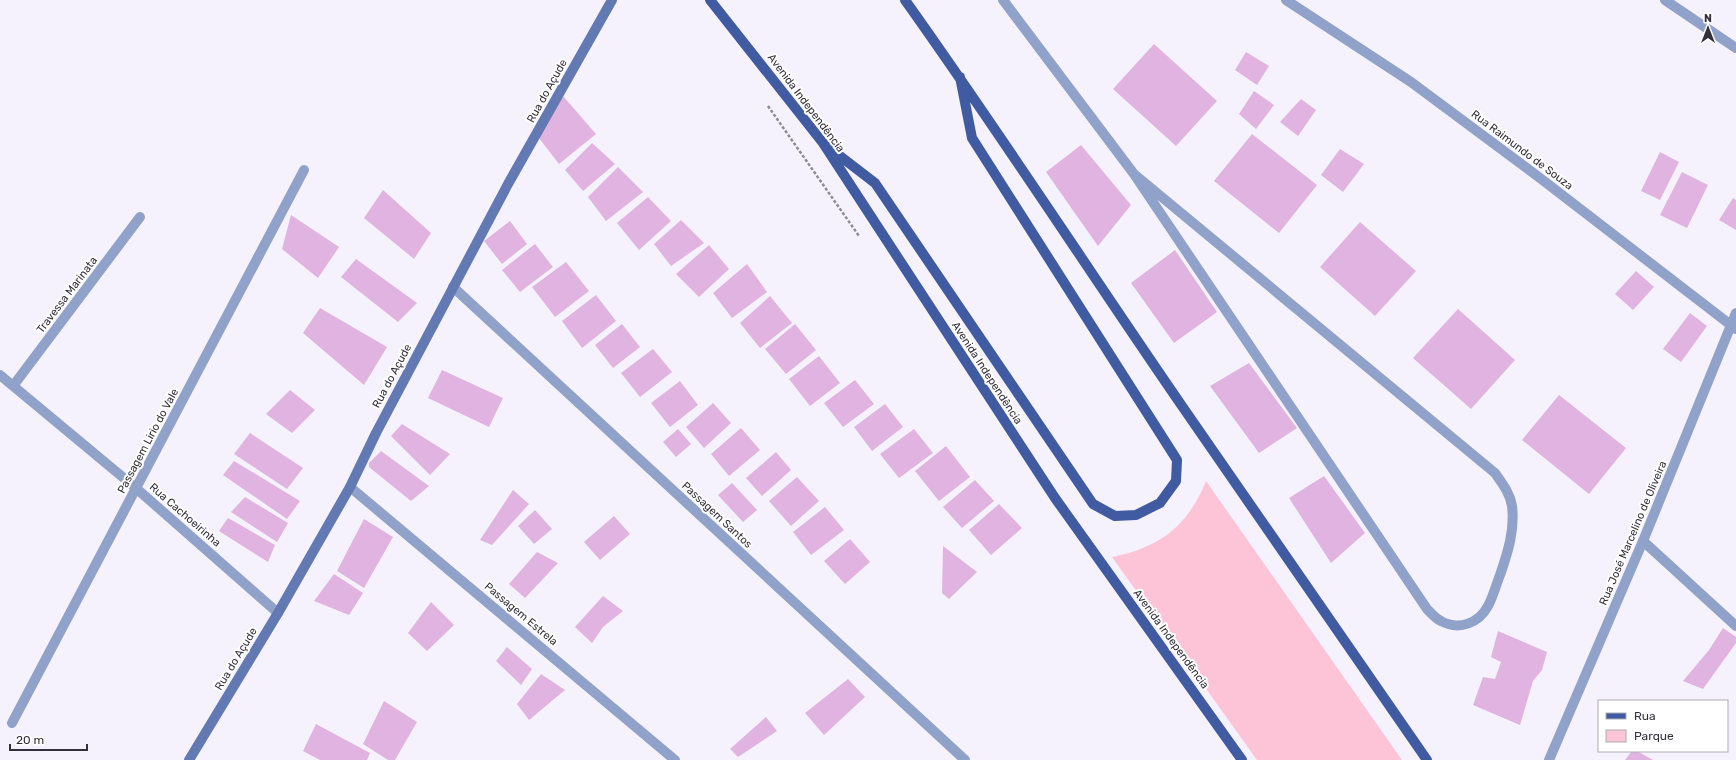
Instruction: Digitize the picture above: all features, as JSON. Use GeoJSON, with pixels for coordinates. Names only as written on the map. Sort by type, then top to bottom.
{"type":"FeatureCollection","features":[{"type":"Feature","properties":{"kind":"main road","name":"Avenida Independência"},"geometry":{"type":"LineString","coordinates":[[710,0],[823,143],[1055,498],[1242,760]]}},
{"type":"Feature","properties":{"kind":"main road"},"geometry":{"type":"LineString","coordinates":[[905,0],[960,77],[1182,406],[1332,620],[1427,760]]}},
{"type":"Feature","properties":{"kind":"main road"},"geometry":{"type":"LineString","coordinates":[[823,143],[875,183],[1093,504],[1115,516],[1136,515],[1160,503],[1176,481],[1177,460],[972,138],[960,77]]}},
{"type":"Feature","properties":{"kind":"street","name":"Rua do Açude"},"geometry":{"type":"LineString","coordinates":[[189,760],[278,613],[350,487],[376,433],[508,184],[612,0]]}},
{"type":"Feature","properties":{"kind":"street"},"geometry":{"type":"LineString","coordinates":[[1003,0],[1134,174],[1427,609],[1441,621],[1455,626],[1471,624],[1482,616],[1489,606],[1508,550],[1513,525],[1512,504],[1506,488],[1495,473],[1134,174]]}},
{"type":"Feature","properties":{"kind":"street","name":"Rua Raimundo de Souza"},"geometry":{"type":"LineString","coordinates":[[1286,0],[1411,82],[1540,178],[1734,327]]}},
{"type":"Feature","properties":{"kind":"street"},"geometry":{"type":"LineString","coordinates":[[1664,0],[1736,48]]}},
{"type":"Feature","properties":{"kind":"street","name":"Passagem Lirio do Vale"},"geometry":{"type":"LineString","coordinates":[[12,723],[137,490],[304,170]]}},
{"type":"Feature","properties":{"kind":"street","name":"Travessa Marinata"},"geometry":{"type":"LineString","coordinates":[[13,386],[140,217]]}},
{"type":"Feature","properties":{"kind":"street","name":"Passagem Santos"},"geometry":{"type":"LineString","coordinates":[[453,287],[966,760]]}},
{"type":"Feature","properties":{"kind":"street","name":"Rua José Marcelino de Oliveira"},"geometry":{"type":"LineString","coordinates":[[1549,760],[1734,327],[1736,313]]}},
{"type":"Feature","properties":{"kind":"street","name":"Rua Cachoeirinha"},"geometry":{"type":"LineString","coordinates":[[0,375],[137,490],[278,613]]}},
{"type":"Feature","properties":{"kind":"street","name":"Passagem Estrela"},"geometry":{"type":"LineString","coordinates":[[350,487],[675,760]]}},
{"type":"Feature","properties":{"kind":"street"},"geometry":{"type":"LineString","coordinates":[[1643,541],[1736,626]]}},
{"type":"Feature","properties":{"kind":"green space"},"geometry":{"type":"Polygon","coordinates":[[[1206,481],[1402,760],[1257,760],[1112,557],[1144,548],[1158,541],[1170,532],[1190,511],[1199,497],[1206,481]]]}},
{"type":"Feature","properties":{"kind":"building"},"geometry":{"type":"Polygon","coordinates":[[[1154,44],[1217,101],[1176,146],[1113,89],[1154,44]]]}},
{"type":"Feature","properties":{"kind":"building"},"geometry":{"type":"Polygon","coordinates":[[[1246,52],[1269,66],[1257,85],[1235,70],[1246,52]]]}},
{"type":"Feature","properties":{"kind":"building"},"geometry":{"type":"Polygon","coordinates":[[[1254,91],[1274,105],[1256,129],[1239,114],[1254,91]]]}},
{"type":"Feature","properties":{"kind":"building"},"geometry":{"type":"Polygon","coordinates":[[[563,96],[596,134],[559,164],[539,138],[563,96]]]}},
{"type":"Feature","properties":{"kind":"building"},"geometry":{"type":"Polygon","coordinates":[[[1301,99],[1316,110],[1298,136],[1280,122],[1301,99]]]}},
{"type":"Feature","properties":{"kind":"building"},"geometry":{"type":"Polygon","coordinates":[[[1252,134],[1317,185],[1279,233],[1214,181],[1252,134]]]}},
{"type":"Feature","properties":{"kind":"building"},"geometry":{"type":"Polygon","coordinates":[[[592,143],[615,164],[583,191],[565,170],[592,143]]]}},
{"type":"Feature","properties":{"kind":"building"},"geometry":{"type":"Polygon","coordinates":[[[1081,145],[1131,205],[1098,246],[1046,172],[1081,145]]]}},
{"type":"Feature","properties":{"kind":"building"},"geometry":{"type":"Polygon","coordinates":[[[1340,149],[1364,164],[1343,192],[1321,175],[1340,149]]]}},
{"type":"Feature","properties":{"kind":"building"},"geometry":{"type":"Polygon","coordinates":[[[1660,152],[1679,162],[1660,200],[1641,191],[1660,152]]]}},
{"type":"Feature","properties":{"kind":"building"},"geometry":{"type":"Polygon","coordinates":[[[618,167],[643,192],[606,221],[588,197],[618,167]]]}},
{"type":"Feature","properties":{"kind":"building"},"geometry":{"type":"Polygon","coordinates":[[[1682,172],[1708,185],[1687,228],[1660,215],[1682,172]]]}},
{"type":"Feature","properties":{"kind":"building"},"geometry":{"type":"Polygon","coordinates":[[[383,190],[431,233],[414,259],[364,218],[383,190]]]}},
{"type":"Feature","properties":{"kind":"building"},"geometry":{"type":"Polygon","coordinates":[[[648,197],[671,221],[639,250],[617,223],[648,197]]]}},
{"type":"Feature","properties":{"kind":"building"},"geometry":{"type":"Polygon","coordinates":[[[1733,198],[1736,200],[1736,230],[1719,220],[1733,198]]]}},
{"type":"Feature","properties":{"kind":"building"},"geometry":{"type":"Polygon","coordinates":[[[291,215],[339,247],[318,278],[282,249],[291,215]]]}},
{"type":"Feature","properties":{"kind":"building"},"geometry":{"type":"Polygon","coordinates":[[[681,220],[704,243],[671,266],[654,244],[681,220]]]}},
{"type":"Feature","properties":{"kind":"building"},"geometry":{"type":"Polygon","coordinates":[[[510,221],[527,244],[502,264],[484,241],[510,221]]]}},
{"type":"Feature","properties":{"kind":"building"},"geometry":{"type":"Polygon","coordinates":[[[1360,222],[1416,271],[1375,316],[1320,267],[1360,222]]]}},
{"type":"Feature","properties":{"kind":"building"},"geometry":{"type":"Polygon","coordinates":[[[535,244],[553,267],[520,292],[502,270],[535,244]]]}},
{"type":"Feature","properties":{"kind":"building"},"geometry":{"type":"Polygon","coordinates":[[[709,245],[729,269],[699,297],[676,274],[709,245]]]}},
{"type":"Feature","properties":{"kind":"building"},"geometry":{"type":"Polygon","coordinates":[[[1175,250],[1217,312],[1174,343],[1131,283],[1175,250]]]}},
{"type":"Feature","properties":{"kind":"building"},"geometry":{"type":"Polygon","coordinates":[[[356,259],[417,303],[398,322],[341,277],[356,259]]]}},
{"type":"Feature","properties":{"kind":"building"},"geometry":{"type":"Polygon","coordinates":[[[566,262],[589,291],[555,317],[532,287],[566,262]]]}},
{"type":"Feature","properties":{"kind":"building"},"geometry":{"type":"Polygon","coordinates":[[[747,264],[767,292],[732,318],[713,293],[747,264]]]}},
{"type":"Feature","properties":{"kind":"building"},"geometry":{"type":"Polygon","coordinates":[[[1636,271],[1654,287],[1633,310],[1615,294],[1636,271]]]}},
{"type":"Feature","properties":{"kind":"building"},"geometry":{"type":"Polygon","coordinates":[[[596,295],[616,321],[582,348],[562,321],[596,295]]]}},
{"type":"Feature","properties":{"kind":"building"},"geometry":{"type":"Polygon","coordinates":[[[770,296],[792,323],[760,348],[740,323],[770,296]]]}},
{"type":"Feature","properties":{"kind":"building"},"geometry":{"type":"Polygon","coordinates":[[[320,308],[387,347],[364,385],[303,333],[320,308]]]}},
{"type":"Feature","properties":{"kind":"building"},"geometry":{"type":"Polygon","coordinates":[[[1458,309],[1515,360],[1471,409],[1413,358],[1458,309]]]}},
{"type":"Feature","properties":{"kind":"building"},"geometry":{"type":"Polygon","coordinates":[[[1690,313],[1707,326],[1681,362],[1663,349],[1690,313]]]}},
{"type":"Feature","properties":{"kind":"building"},"geometry":{"type":"Polygon","coordinates":[[[622,324],[640,347],[613,368],[595,345],[622,324]]]}},
{"type":"Feature","properties":{"kind":"building"},"geometry":{"type":"Polygon","coordinates":[[[795,324],[816,350],[786,374],[765,349],[795,324]]]}},
{"type":"Feature","properties":{"kind":"building"},"geometry":{"type":"Polygon","coordinates":[[[653,349],[672,372],[640,397],[621,373],[653,349]]]}},
{"type":"Feature","properties":{"kind":"building"},"geometry":{"type":"Polygon","coordinates":[[[819,356],[840,383],[810,406],[789,379],[819,356]]]}},
{"type":"Feature","properties":{"kind":"building"},"geometry":{"type":"Polygon","coordinates":[[[1249,363],[1297,428],[1259,453],[1210,386],[1249,363]]]}},
{"type":"Feature","properties":{"kind":"building"},"geometry":{"type":"Polygon","coordinates":[[[442,370],[503,398],[489,427],[428,398],[442,370]]]}},
{"type":"Feature","properties":{"kind":"building"},"geometry":{"type":"Polygon","coordinates":[[[855,380],[874,404],[843,427],[824,403],[855,380]]]}},
{"type":"Feature","properties":{"kind":"building"},"geometry":{"type":"Polygon","coordinates":[[[680,381],[698,405],[670,427],[651,403],[680,381]]]}},
{"type":"Feature","properties":{"kind":"building"},"geometry":{"type":"Polygon","coordinates":[[[290,390],[315,410],[292,433],[266,414],[290,390]]]}},
{"type":"Feature","properties":{"kind":"building"},"geometry":{"type":"Polygon","coordinates":[[[1559,395],[1626,448],[1589,494],[1522,440],[1559,395]]]}},
{"type":"Feature","properties":{"kind":"building"},"geometry":{"type":"Polygon","coordinates":[[[713,403],[731,423],[704,448],[686,427],[713,403]]]}},
{"type":"Feature","properties":{"kind":"building"},"geometry":{"type":"Polygon","coordinates":[[[885,404],[903,427],[872,451],[854,427],[885,404]]]}},
{"type":"Feature","properties":{"kind":"building"},"geometry":{"type":"Polygon","coordinates":[[[402,424],[450,454],[430,475],[391,436],[402,424]]]}},
{"type":"Feature","properties":{"kind":"building"},"geometry":{"type":"Polygon","coordinates":[[[741,428],[760,450],[729,476],[711,454],[741,428]]]}},
{"type":"Feature","properties":{"kind":"building"},"geometry":{"type":"Polygon","coordinates":[[[678,429],[691,444],[676,457],[663,442],[678,429]]]}},
{"type":"Feature","properties":{"kind":"building"},"geometry":{"type":"Polygon","coordinates":[[[914,429],[933,453],[899,478],[880,454],[914,429]]]}},
{"type":"Feature","properties":{"kind":"building"},"geometry":{"type":"Polygon","coordinates":[[[250,433],[303,468],[287,489],[234,454],[250,433]]]}},
{"type":"Feature","properties":{"kind":"building"},"geometry":{"type":"Polygon","coordinates":[[[946,446],[970,477],[939,501],[915,471],[946,446]]]}},
{"type":"Feature","properties":{"kind":"building"},"geometry":{"type":"Polygon","coordinates":[[[381,451],[429,486],[411,501],[369,467],[369,463],[381,451]]]}},
{"type":"Feature","properties":{"kind":"building"},"geometry":{"type":"Polygon","coordinates":[[[776,452],[791,470],[762,496],[746,478],[776,452]]]}},
{"type":"Feature","properties":{"kind":"building"},"geometry":{"type":"Polygon","coordinates":[[[234,461],[300,501],[287,519],[223,475],[234,461]]]}},
{"type":"Feature","properties":{"kind":"building"},"geometry":{"type":"Polygon","coordinates":[[[1324,476],[1365,533],[1331,563],[1289,498],[1324,476]]]}},
{"type":"Feature","properties":{"kind":"building"},"geometry":{"type":"Polygon","coordinates":[[[797,477],[819,501],[791,526],[769,501],[797,477]]]}},
{"type":"Feature","properties":{"kind":"building"},"geometry":{"type":"Polygon","coordinates":[[[975,480],[994,501],[962,528],[943,507],[975,480]]]}},
{"type":"Feature","properties":{"kind":"building"},"geometry":{"type":"Polygon","coordinates":[[[732,483],[757,510],[743,522],[718,495],[732,483]]]}},
{"type":"Feature","properties":{"kind":"building"},"geometry":{"type":"Polygon","coordinates":[[[513,490],[529,504],[492,545],[480,540],[513,490]]]}},
{"type":"Feature","properties":{"kind":"building"},"geometry":{"type":"Polygon","coordinates":[[[245,497],[288,523],[277,542],[231,512],[245,497]]]}},
{"type":"Feature","properties":{"kind":"building"},"geometry":{"type":"Polygon","coordinates":[[[999,504],[1022,528],[991,555],[969,530],[999,504]]]}},
{"type":"Feature","properties":{"kind":"building"},"geometry":{"type":"Polygon","coordinates":[[[825,507],[844,530],[811,555],[793,532],[825,507]]]}},
{"type":"Feature","properties":{"kind":"building"},"geometry":{"type":"Polygon","coordinates":[[[535,510],[552,529],[534,544],[518,526],[535,510]]]}},
{"type":"Feature","properties":{"kind":"building"},"geometry":{"type":"Polygon","coordinates":[[[614,516],[630,534],[600,560],[584,542],[614,516]]]}},
{"type":"Feature","properties":{"kind":"building"},"geometry":{"type":"Polygon","coordinates":[[[228,518],[275,545],[268,562],[219,531],[228,518]]]}},
{"type":"Feature","properties":{"kind":"building"},"geometry":{"type":"Polygon","coordinates":[[[364,519],[393,537],[364,588],[337,571],[364,519]]]}},
{"type":"Feature","properties":{"kind":"building"},"geometry":{"type":"Polygon","coordinates":[[[850,539],[870,562],[845,584],[824,561],[850,539]]]}},
{"type":"Feature","properties":{"kind":"building"},"geometry":{"type":"Polygon","coordinates":[[[943,546],[977,572],[949,599],[942,593],[943,546]]]}},
{"type":"Feature","properties":{"kind":"building"},"geometry":{"type":"Polygon","coordinates":[[[537,552],[558,563],[525,598],[509,584],[537,552]]]}},
{"type":"Feature","properties":{"kind":"building"},"geometry":{"type":"Polygon","coordinates":[[[334,574],[363,593],[349,615],[314,601],[334,574]]]}},
{"type":"Feature","properties":{"kind":"building"},"geometry":{"type":"Polygon","coordinates":[[[603,596],[623,611],[603,627],[592,643],[575,627],[603,596]]]}},
{"type":"Feature","properties":{"kind":"building"},"geometry":{"type":"Polygon","coordinates":[[[431,602],[454,625],[427,651],[408,633],[431,602]]]}},
{"type":"Feature","properties":{"kind":"building"},"geometry":{"type":"Polygon","coordinates":[[[1723,628],[1736,637],[1736,643],[1703,689],[1683,681],[1709,650],[1723,628]]]}},
{"type":"Feature","properties":{"kind":"building"},"geometry":{"type":"Polygon","coordinates":[[[1498,631],[1547,652],[1542,670],[1533,681],[1520,725],[1473,705],[1483,677],[1495,679],[1501,662],[1491,657],[1498,631]]]}},
{"type":"Feature","properties":{"kind":"building"},"geometry":{"type":"Polygon","coordinates":[[[507,647],[532,669],[521,685],[496,661],[507,647]]]}},
{"type":"Feature","properties":{"kind":"building"},"geometry":{"type":"Polygon","coordinates":[[[541,674],[565,690],[529,720],[517,704],[541,674]]]}},
{"type":"Feature","properties":{"kind":"building"},"geometry":{"type":"Polygon","coordinates":[[[848,679],[865,697],[824,735],[805,713],[848,679]]]}},
{"type":"Feature","properties":{"kind":"building"},"geometry":{"type":"Polygon","coordinates":[[[384,701],[417,722],[395,760],[388,760],[363,744],[384,701]]]}},
{"type":"Feature","properties":{"kind":"building"},"geometry":{"type":"Polygon","coordinates":[[[766,717],[777,731],[738,757],[730,749],[766,717]]]}},
{"type":"Feature","properties":{"kind":"building"},"geometry":{"type":"Polygon","coordinates":[[[316,724],[370,753],[367,760],[320,760],[303,751],[316,724]]]}},
{"type":"Feature","properties":{"kind":"building"},"geometry":{"type":"Polygon","coordinates":[[[1631,752],[1639,752],[1653,760],[1625,760],[1631,752]]]}}]}
